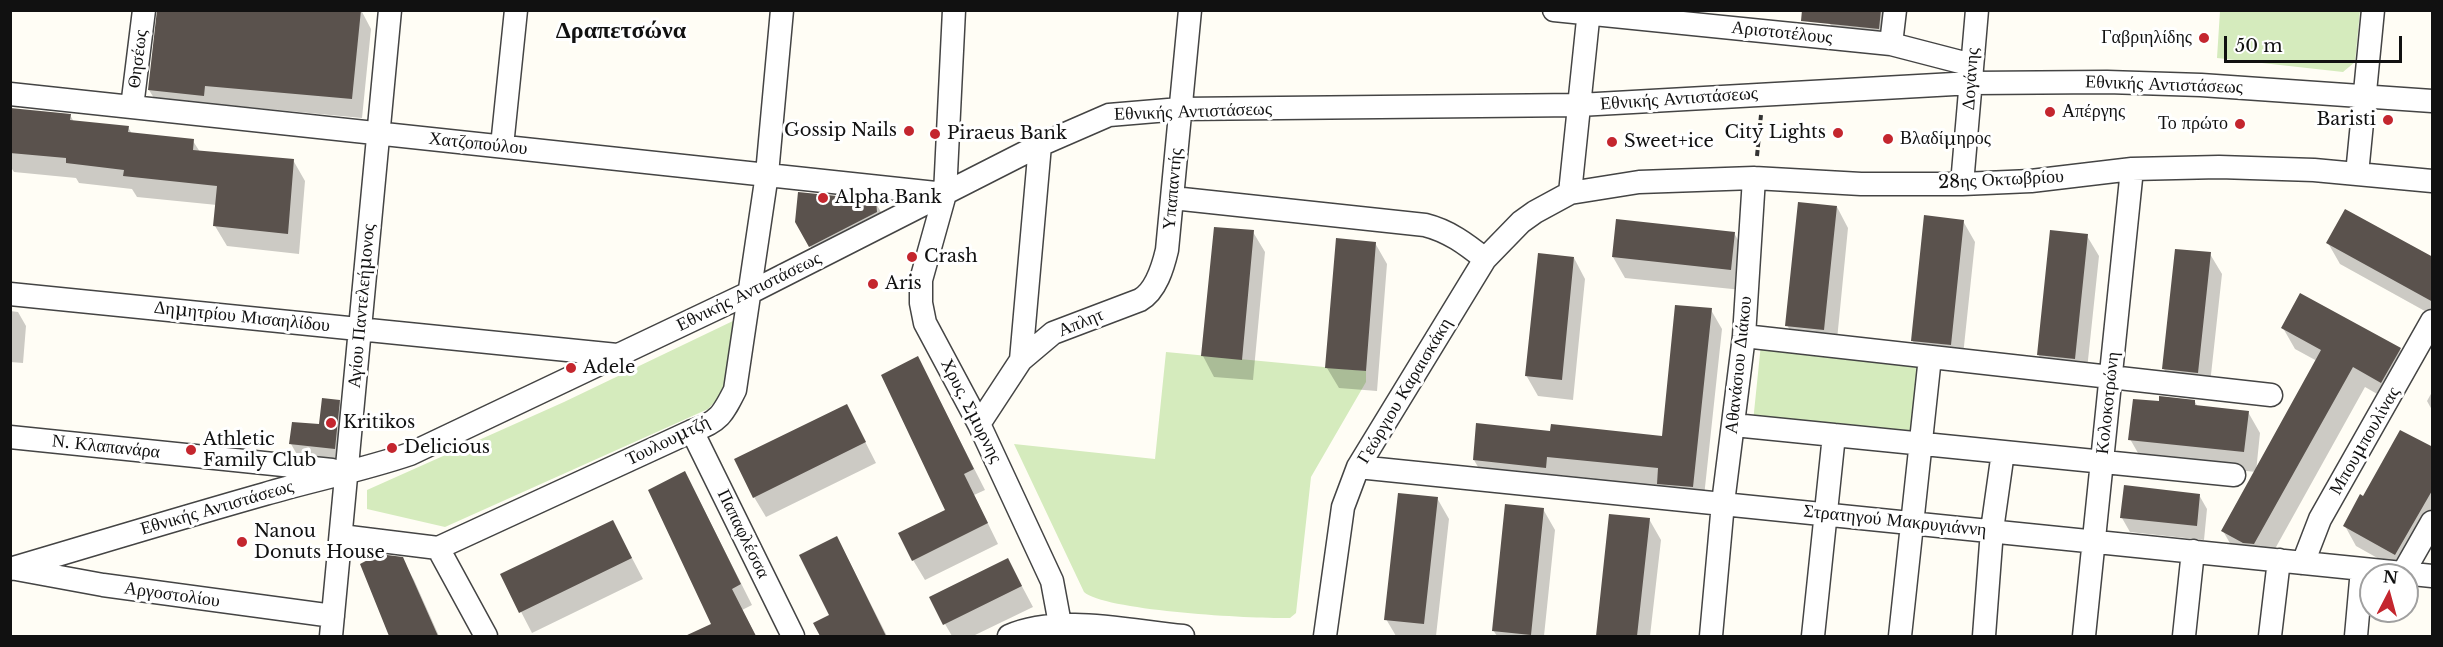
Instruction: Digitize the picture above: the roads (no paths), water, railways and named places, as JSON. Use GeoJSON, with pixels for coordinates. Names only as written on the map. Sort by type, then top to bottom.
{"type":"FeatureCollection","features":[{"type":"Feature","properties":{"kind":"street","name":"Θησέως"},"geometry":{"type":"LineString","coordinates":[[132,107],[144,10]]}},
{"type":"Feature","properties":{"kind":"street","name":"Αγίου Παντελεήμονος"},"geometry":{"type":"LineString","coordinates":[[332,626],[390,10]]}},
{"type":"Feature","properties":{"kind":"street"},"geometry":{"type":"LineString","coordinates":[[502,146],[516,10]]}},
{"type":"Feature","properties":{"kind":"street","name":"Τουλουμτζή"},"geometry":{"type":"LineString","coordinates":[[438,548],[692,431],[712,424],[727,406],[735,390],[767,174],[783,10]]}},
{"type":"Feature","properties":{"kind":"street","name":"Χρυς. Σμυρνης"},"geometry":{"type":"LineString","coordinates":[[954,10],[945,194],[921,280],[921,303],[926,323],[979,424],[1052,581],[1060,624]]}},
{"type":"Feature","properties":{"kind":"street","name":"Υπαπαντής"},"geometry":{"type":"LineString","coordinates":[[1165,261],[1190,10]]}},
{"type":"Feature","properties":{"kind":"street","name":"Αριστοτέλους"},"geometry":{"type":"LineString","coordinates":[[1554,10],[1891,44],[1972,74]]}},
{"type":"Feature","properties":{"kind":"street"},"geometry":{"type":"LineString","coordinates":[[1891,44],[1895,10]]}},
{"type":"Feature","properties":{"kind":"street","name":"Δογάνης"},"geometry":{"type":"LineString","coordinates":[[1962,184],[1977,10]]}},
{"type":"Feature","properties":{"kind":"street"},"geometry":{"type":"LineString","coordinates":[[2357,174],[2373,10]]}},
{"type":"Feature","properties":{"kind":"street"},"geometry":{"type":"LineString","coordinates":[[1570,193],[1589,12]]}},
{"type":"Feature","properties":{"kind":"street","name":"Εθνικής Αντιστάσεως"},"geometry":{"type":"LineString","coordinates":[[11,569],[410,454],[749,293],[1040,145],[1109,115],[1180,110],[1579,105],[1763,94],[1972,74],[2433,101]]}},
{"type":"Feature","properties":{"kind":"street","name":"Χατζοπούλου"},"geometry":{"type":"LineString","coordinates":[[10,94],[945,194]]}},
{"type":"Feature","properties":{"kind":"street"},"geometry":{"type":"LineString","coordinates":[[1021,360],[1040,145]]}},
{"type":"Feature","properties":{"kind":"street","name":"28ης Οκτωβρίου"},"geometry":{"type":"LineString","coordinates":[[1570,193],[1639,182],[1755,178],[1861,184],[1962,184],[2041,180],[2132,169],[2262,167],[2433,181]]}},
{"type":"Feature","properties":{"kind":"street","name":"Κολοκοτρώνη"},"geometry":{"type":"LineString","coordinates":[[2084,636],[2132,169]]}},
{"type":"Feature","properties":{"kind":"street","name":"Αθανάσιου Διάκου"},"geometry":{"type":"LineString","coordinates":[[1711,636],[1723,503],[1744,336],[1755,178]]}},
{"type":"Feature","properties":{"kind":"street","name":"Γεώργιου Καραισκάκη"},"geometry":{"type":"LineString","coordinates":[[1325,636],[1343,507],[1358,466],[1485,259],[1521,222],[1570,193]]}},
{"type":"Feature","properties":{"kind":"street"},"geometry":{"type":"LineString","coordinates":[[1173,198],[1425,225],[1441,229],[1456,237],[1485,259]]}},
{"type":"Feature","properties":{"kind":"street","name":"Απλητ"},"geometry":{"type":"LineString","coordinates":[[979,424],[1021,360],[1053,333],[1145,297],[1150,293],[1165,261]]}},
{"type":"Feature","properties":{"kind":"street","name":"Δημητρίου Μισαηλίδου"},"geometry":{"type":"LineString","coordinates":[[10,294],[617,355]]}},
{"type":"Feature","properties":{"kind":"street","name":"Μπουμπουλίνας"},"geometry":{"type":"LineString","coordinates":[[2303,563],[2320,519],[2433,321]]}},
{"type":"Feature","properties":{"kind":"street"},"geometry":{"type":"LineString","coordinates":[[1744,336],[2271,395]]}},
{"type":"Feature","properties":{"kind":"street"},"geometry":{"type":"LineString","coordinates":[[1900,636],[1930,357]]}},
{"type":"Feature","properties":{"kind":"street"},"geometry":{"type":"LineString","coordinates":[[1734,425],[2234,475]]}},
{"type":"Feature","properties":{"kind":"street","name":"Παπαφλέσσα"},"geometry":{"type":"LineString","coordinates":[[692,431],[793,636]]}},
{"type":"Feature","properties":{"kind":"street"},"geometry":{"type":"LineString","coordinates":[[1813,636],[1834,435]]}},
{"type":"Feature","properties":{"kind":"street","name":"Ν. Κλαπανάρα"},"geometry":{"type":"LineString","coordinates":[[10,437],[346,471]]}},
{"type":"Feature","properties":{"kind":"street"},"geometry":{"type":"LineString","coordinates":[[1984,636],[1992,530],[2003,452]]}},
{"type":"Feature","properties":{"kind":"street","name":"Στρατηγού Μακρυγιάννη"},"geometry":{"type":"LineString","coordinates":[[1358,466],[2359,569]]}},
{"type":"Feature","properties":{"kind":"street"},"geometry":{"type":"LineString","coordinates":[[2409,563],[2433,522]]}},
{"type":"Feature","properties":{"kind":"street"},"geometry":{"type":"LineString","coordinates":[[341,536],[438,548],[486,636]]}},
{"type":"Feature","properties":{"kind":"street"},"geometry":{"type":"LineString","coordinates":[[2184,636],[2193,551]]}},
{"type":"Feature","properties":{"kind":"street"},"geometry":{"type":"LineString","coordinates":[[2270,636],[2279,560]]}},
{"type":"Feature","properties":{"kind":"street","name":"Αργοστολίου"},"geometry":{"type":"LineString","coordinates":[[11,569],[332,626]]}},
{"type":"Feature","properties":{"kind":"street"},"geometry":{"type":"LineString","coordinates":[[2356,636],[2359,602]]}},
{"type":"Feature","properties":{"kind":"street"},"geometry":{"type":"LineString","coordinates":[[1009,636],[1033,633],[1060,624],[1183,636]]}},
{"type":"Feature","properties":{"kind":"place","name":"Γαβριηλίδης"},"geometry":{"type":"Point","coordinates":[2204,38]}},
{"type":"Feature","properties":{"kind":"place","name":"Απέργης"},"geometry":{"type":"Point","coordinates":[2050,112]}},
{"type":"Feature","properties":{"kind":"place","name":"Baristi"},"geometry":{"type":"Point","coordinates":[2388,120]}},
{"type":"Feature","properties":{"kind":"place","name":"Το πρώτο"},"geometry":{"type":"Point","coordinates":[2240,124]}},
{"type":"Feature","properties":{"kind":"place","name":"Gossip Nails"},"geometry":{"type":"Point","coordinates":[909,131]}},
{"type":"Feature","properties":{"kind":"place","name":"City Lights"},"geometry":{"type":"Point","coordinates":[1838,133]}},
{"type":"Feature","properties":{"kind":"place","name":"Piraeus Bank"},"geometry":{"type":"Point","coordinates":[935,134]}},
{"type":"Feature","properties":{"kind":"place","name":"Βλαδίμηρος"},"geometry":{"type":"Point","coordinates":[1888,139]}},
{"type":"Feature","properties":{"kind":"place","name":"Sweet+ice"},"geometry":{"type":"Point","coordinates":[1612,142]}},
{"type":"Feature","properties":{"kind":"place","name":"Alpha Bank"},"geometry":{"type":"Point","coordinates":[823,198]}},
{"type":"Feature","properties":{"kind":"place","name":"Crash"},"geometry":{"type":"Point","coordinates":[912,257]}},
{"type":"Feature","properties":{"kind":"place","name":"Aris"},"geometry":{"type":"Point","coordinates":[873,284]}},
{"type":"Feature","properties":{"kind":"place","name":"Adele"},"geometry":{"type":"Point","coordinates":[571,368]}},
{"type":"Feature","properties":{"kind":"place","name":"Kritikos"},"geometry":{"type":"Point","coordinates":[331,423]}},
{"type":"Feature","properties":{"kind":"place","name":"Delicious"},"geometry":{"type":"Point","coordinates":[392,448]}},
{"type":"Feature","properties":{"kind":"place","name":"Athletic Family Club"},"geometry":{"type":"Point","coordinates":[191,450]}},
{"type":"Feature","properties":{"kind":"place","name":"Nanou Donuts House"},"geometry":{"type":"Point","coordinates":[242,542]}},
{"type":"Feature","properties":{"kind":"district","name":"Δραπετσώνα"},"geometry":{"type":"Point","coordinates":[621,31]}}]}
